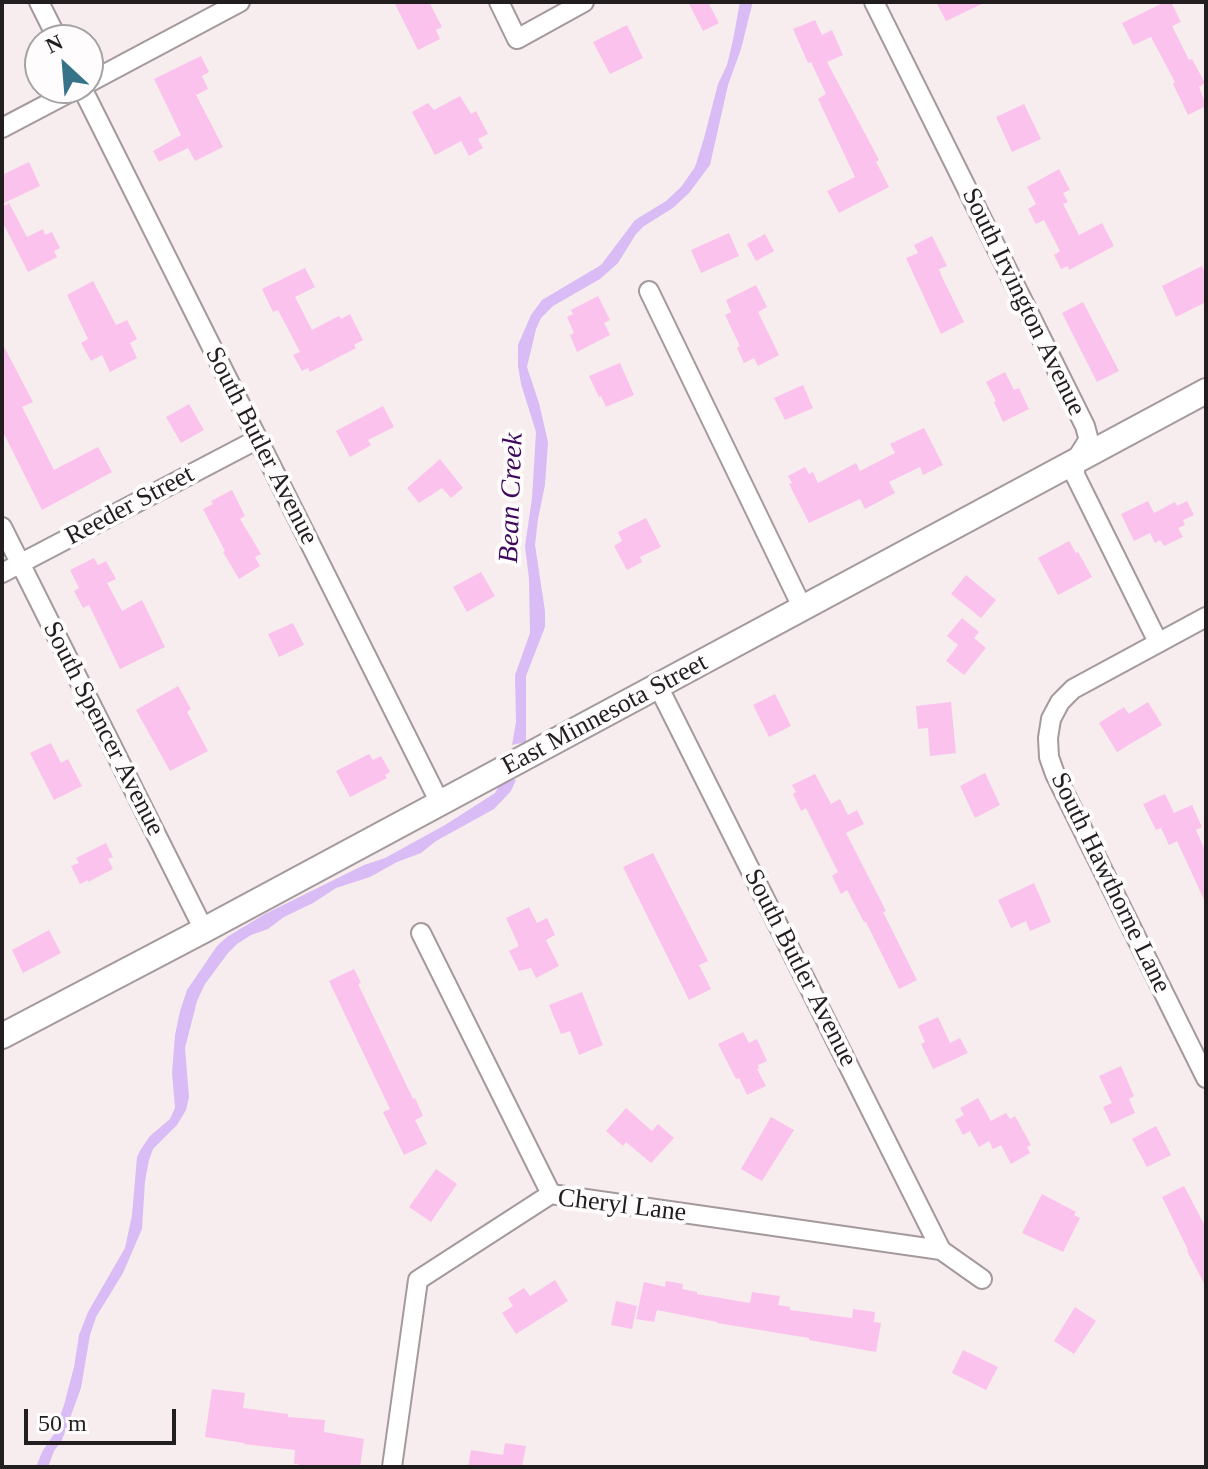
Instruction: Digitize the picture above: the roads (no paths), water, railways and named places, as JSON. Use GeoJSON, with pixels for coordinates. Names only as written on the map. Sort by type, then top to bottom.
{"type":"FeatureCollection","features":[{"type":"Feature","properties":{"kind":"street"},"geometry":{"type":"LineString","coordinates":[[39,2],[50,24]]}},
{"type":"Feature","properties":{"kind":"street"},"geometry":{"type":"LineString","coordinates":[[104,74],[240,2]]}},
{"type":"Feature","properties":{"kind":"street"},"geometry":{"type":"LineString","coordinates":[[499,2],[517,39],[584,2]]}},
{"type":"Feature","properties":{"kind":"street","name":"South Irvington Avenue"},"geometry":{"type":"LineString","coordinates":[[874,2],[1085,426],[1087,442],[1075,461]]}},
{"type":"Feature","properties":{"kind":"street"},"geometry":{"type":"LineString","coordinates":[[2,128],[49,104]]}},
{"type":"Feature","properties":{"kind":"street","name":"South Butler Avenue"},"geometry":{"type":"LineString","coordinates":[[88,104],[440,803]]}},
{"type":"Feature","properties":{"kind":"street"},"geometry":{"type":"LineString","coordinates":[[649,291],[803,609]]}},
{"type":"Feature","properties":{"kind":"street","name":"East Minnesota Street"},"geometry":{"type":"LineString","coordinates":[[2,1036],[1206,391]]}},
{"type":"Feature","properties":{"kind":"street","name":"Reeder Street"},"geometry":{"type":"LineString","coordinates":[[2,573],[258,439]]}},
{"type":"Feature","properties":{"kind":"street"},"geometry":{"type":"LineString","coordinates":[[1075,461],[1078,482],[1158,642],[1206,617]]}},
{"type":"Feature","properties":{"kind":"street","name":"South Spencer Avenue"},"geometry":{"type":"LineString","coordinates":[[2,527],[204,930]]}},
{"type":"Feature","properties":{"kind":"street","name":"South Hawthorne Lane"},"geometry":{"type":"LineString","coordinates":[[1158,642],[1081,683],[1060,702],[1049,729],[1049,757],[1206,1078]]}},
{"type":"Feature","properties":{"kind":"street","name":"South Butler Avenue"},"geometry":{"type":"LineString","coordinates":[[658,686],[941,1250]]}},
{"type":"Feature","properties":{"kind":"street"},"geometry":{"type":"LineString","coordinates":[[421,933],[551,1194]]}},
{"type":"Feature","properties":{"kind":"street","name":"Cheryl Lane"},"geometry":{"type":"LineString","coordinates":[[392,1467],[418,1280],[551,1194],[941,1250]]}},
{"type":"Feature","properties":{"kind":"street"},"geometry":{"type":"LineString","coordinates":[[941,1250],[982,1279]]}},
{"type":"Feature","properties":{"kind":"water label","name":"Bean Creek"},"geometry":{"type":"Point","coordinates":[512,498]}}]}
